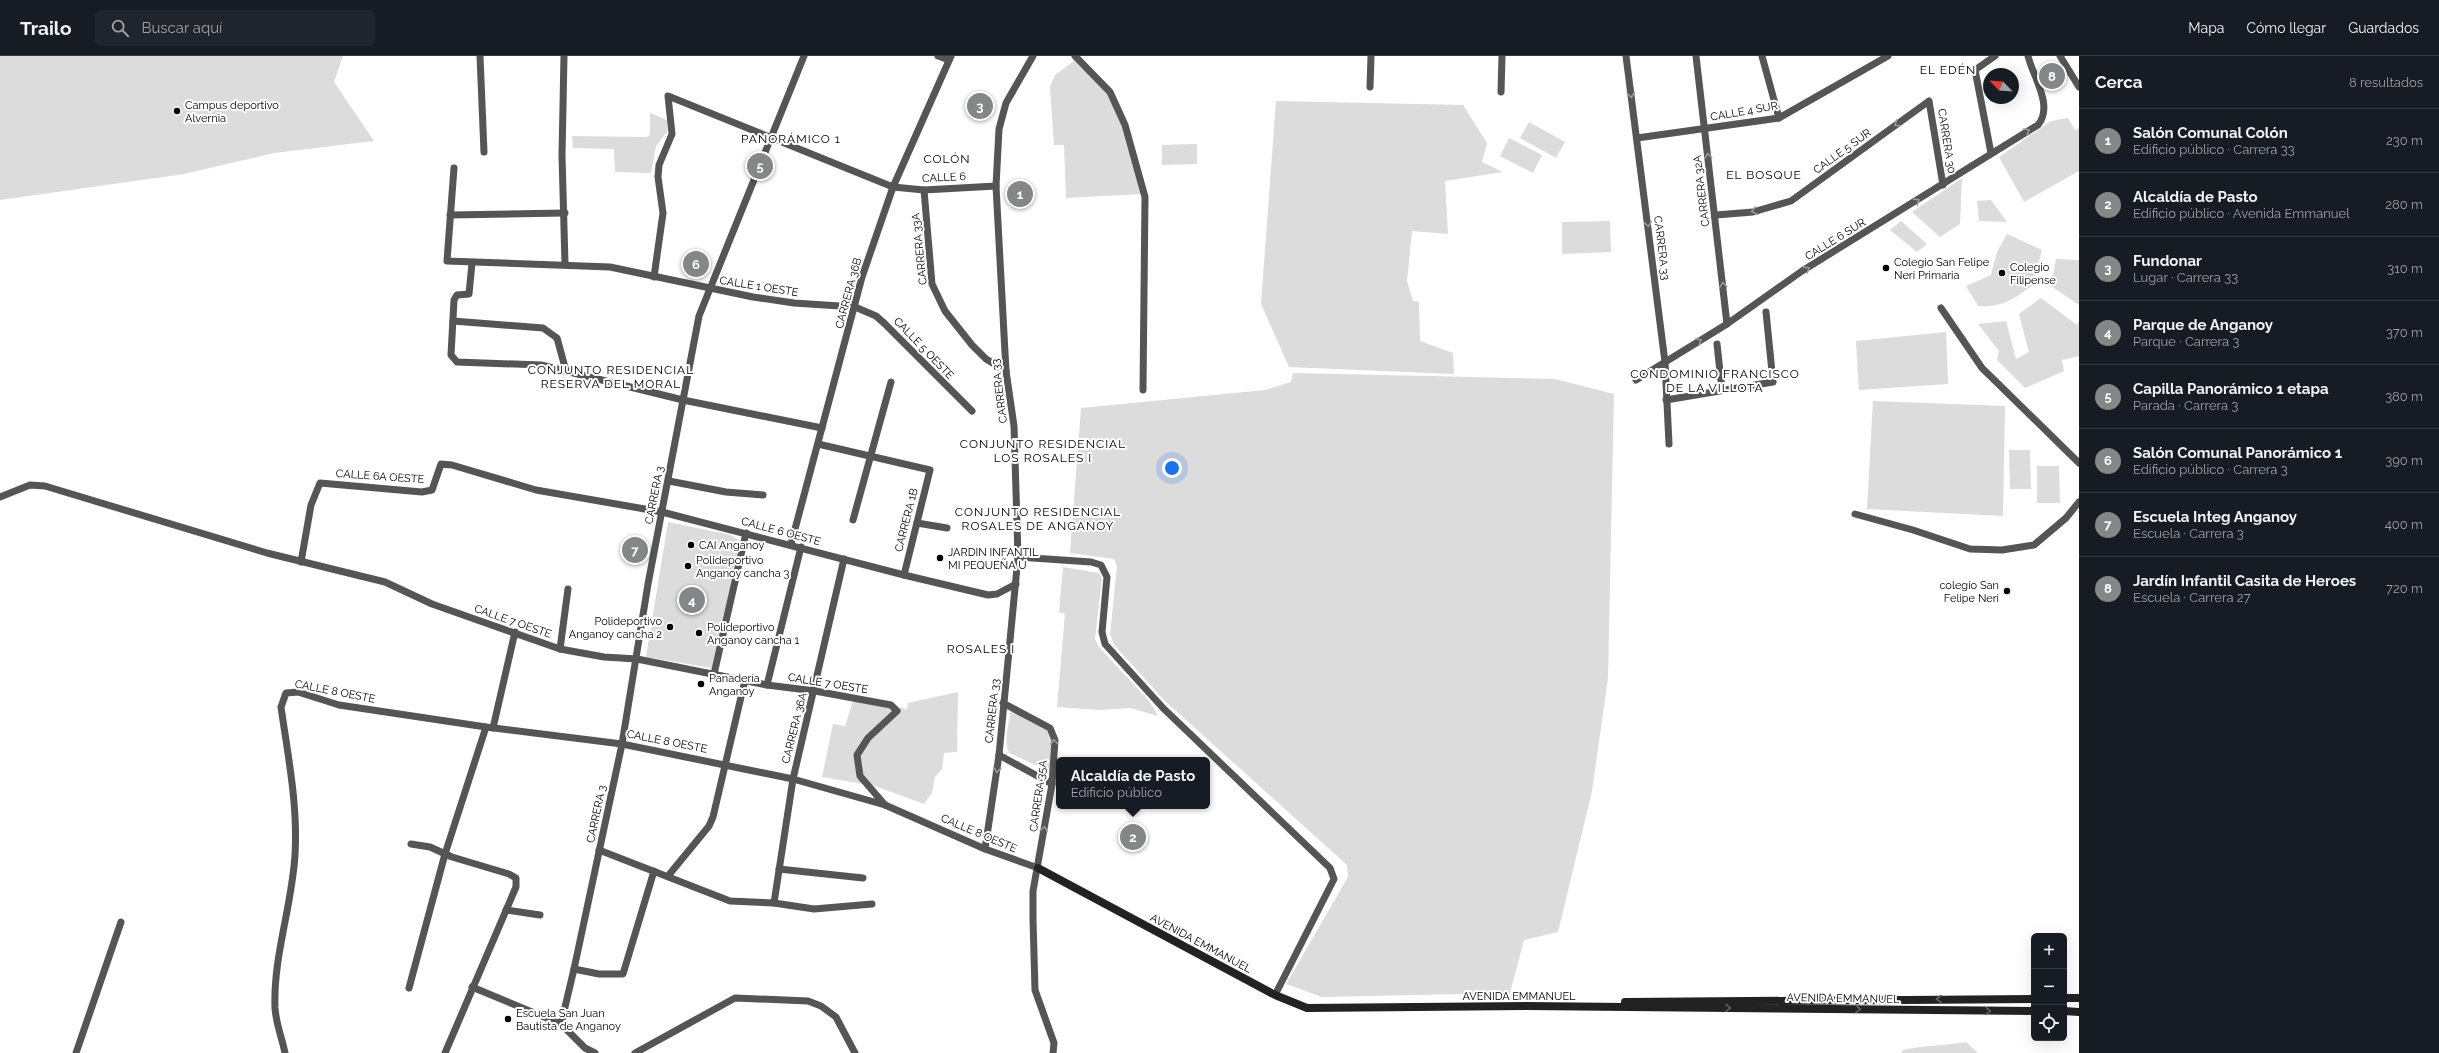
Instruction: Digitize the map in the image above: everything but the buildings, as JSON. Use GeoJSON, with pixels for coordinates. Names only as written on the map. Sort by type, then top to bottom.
{"type":"FeatureCollection","features":[{"type":"Feature","properties":{"kind":"street"},"geometry":{"type":"LineString","coordinates":[[480,56],[484,152]]}},
{"type":"Feature","properties":{"kind":"street"},"geometry":{"type":"LineString","coordinates":[[564,56],[562,155],[566,264]]}},
{"type":"Feature","properties":{"kind":"street","name":"CARRERA 3"},"geometry":{"type":"LineString","coordinates":[[560,1024],[574,969],[622,744],[662,512],[699,316],[804,56]]}},
{"type":"Feature","properties":{"kind":"street"},"geometry":{"type":"LineString","coordinates":[[938,56],[950,58]]}},
{"type":"Feature","properties":{"kind":"street","name":"CARRERA 33"},"geometry":{"type":"LineString","coordinates":[[985,849],[999,755],[1018,557],[1014,426],[1006,371],[996,186],[999,129],[1006,103],[1033,56]]}},
{"type":"Feature","properties":{"kind":"street"},"geometry":{"type":"LineString","coordinates":[[1075,56],[1110,92],[1125,125],[1145,197],[1143,390]]}},
{"type":"Feature","properties":{"kind":"street"},"geometry":{"type":"LineString","coordinates":[[1370,87],[1371,56]]}},
{"type":"Feature","properties":{"kind":"street"},"geometry":{"type":"LineString","coordinates":[[1501,92],[1502,56]]}},
{"type":"Feature","properties":{"kind":"street","name":"CARRERA 33"},"geometry":{"type":"LineString","coordinates":[[1626,56],[1665,362],[1669,444]]}},
{"type":"Feature","properties":{"kind":"street","name":"CARRERA 32A"},"geometry":{"type":"LineString","coordinates":[[1696,56],[1716,215],[1727,324]]}},
{"type":"Feature","properties":{"kind":"street"},"geometry":{"type":"LineString","coordinates":[[1762,56],[1779,118]]}},
{"type":"Feature","properties":{"kind":"street","name":"CALLE 4 SUR"},"geometry":{"type":"LineString","coordinates":[[1637,138],[1779,118],[1888,56]]}},
{"type":"Feature","properties":{"kind":"street"},"geometry":{"type":"LineString","coordinates":[[1991,153],[1975,70],[1994,56]]}},
{"type":"Feature","properties":{"kind":"street","name":"CALLE 6 SUR"},"geometry":{"type":"LineString","coordinates":[[1636,380],[1727,324],[1802,272],[2038,125],[2044,115],[2044,104],[2028,56]]}},
{"type":"Feature","properties":{"kind":"street"},"geometry":{"type":"LineString","coordinates":[[2060,56],[2079,87]]}},
{"type":"Feature","properties":{"kind":"street","name":"CARRERA 36B"},"geometry":{"type":"LineString","coordinates":[[791,544],[856,307],[862,277],[893,187],[950,58]]}},
{"type":"Feature","properties":{"kind":"street","name":"CALLE 6"},"geometry":{"type":"LineString","coordinates":[[654,277],[662,213],[658,177],[659,165],[672,134],[668,96],[893,187],[924,190],[996,186]]}},
{"type":"Feature","properties":{"kind":"street","name":"CARRERA 30"},"geometry":{"type":"LineString","coordinates":[[1929,101],[1943,185]]}},
{"type":"Feature","properties":{"kind":"street","name":"CALLE 5 SUR"},"geometry":{"type":"LineString","coordinates":[[1716,215],[1753,212],[1791,201],[1929,101]]}},
{"type":"Feature","properties":{"kind":"street"},"geometry":{"type":"LineString","coordinates":[[454,168],[450,215],[565,212]]}},
{"type":"Feature","properties":{"kind":"street","name":"CARRERA 33A"},"geometry":{"type":"LineString","coordinates":[[924,190],[932,284],[945,311],[972,345],[986,359],[1006,371]]}},
{"type":"Feature","properties":{"kind":"street","name":"CALLE 1 OESTE"},"geometry":{"type":"LineString","coordinates":[[450,215],[447,261],[472,263],[566,264],[610,267],[709,289],[794,303],[856,307]]}},
{"type":"Feature","properties":{"kind":"street"},"geometry":{"type":"LineString","coordinates":[[472,263],[469,294],[457,294],[455,297],[451,355],[457,362],[541,365],[683,400],[822,428]]}},
{"type":"Feature","properties":{"kind":"street","name":"CALLE 5 OESTE"},"geometry":{"type":"LineString","coordinates":[[856,307],[876,316],[884,323],[972,411]]}},
{"type":"Feature","properties":{"kind":"street"},"geometry":{"type":"LineString","coordinates":[[1942,308],[1982,368],[2079,463]]}},
{"type":"Feature","properties":{"kind":"street"},"geometry":{"type":"LineString","coordinates":[[1666,400],[1773,382],[1766,312]]}},
{"type":"Feature","properties":{"kind":"street"},"geometry":{"type":"LineString","coordinates":[[453,321],[543,328],[557,338],[566,371]]}},
{"type":"Feature","properties":{"kind":"street"},"geometry":{"type":"LineString","coordinates":[[1717,344],[1722,390]]}},
{"type":"Feature","properties":{"kind":"street"},"geometry":{"type":"LineString","coordinates":[[853,520],[891,382]]}},
{"type":"Feature","properties":{"kind":"street"},"geometry":{"type":"LineString","coordinates":[[818,444],[870,457]]}},
{"type":"Feature","properties":{"kind":"street","name":"CARRERA 1B"},"geometry":{"type":"LineString","coordinates":[[870,457],[930,470],[904,576]]}},
{"type":"Feature","properties":{"kind":"street","name":"CALLE 6A OESTE"},"geometry":{"type":"LineString","coordinates":[[301,562],[312,505],[320,483],[422,492],[432,490],[441,464],[452,465],[536,490]]}},
{"type":"Feature","properties":{"kind":"street"},"geometry":{"type":"LineString","coordinates":[[669,481],[726,492],[763,495]]}},
{"type":"Feature","properties":{"kind":"street","name":"CALLE 7 OESTE"},"geometry":{"type":"LineString","coordinates":[[0,497],[30,485],[45,486],[244,546],[301,562],[385,582],[432,604],[516,632],[560,649],[604,657],[637,659],[767,685],[814,691],[891,705],[897,711],[864,742],[857,755],[860,776],[885,805]]}},
{"type":"Feature","properties":{"kind":"street","name":"CALLE 6 OESTE"},"geometry":{"type":"LineString","coordinates":[[536,490],[662,512],[791,544],[904,576],[988,595],[997,594],[1016,584]]}},
{"type":"Feature","properties":{"kind":"street"},"geometry":{"type":"LineString","coordinates":[[1855,514],[1913,530],[1970,549],[2002,550],[2034,545],[2066,518],[2079,502]]}},
{"type":"Feature","properties":{"kind":"street"},"geometry":{"type":"LineString","coordinates":[[917,523],[947,528]]}},
{"type":"Feature","properties":{"kind":"street"},"geometry":{"type":"LineString","coordinates":[[714,674],[746,533]]}},
{"type":"Feature","properties":{"kind":"street"},"geometry":{"type":"LineString","coordinates":[[767,685],[801,547]]}},
{"type":"Feature","properties":{"kind":"street"},"geometry":{"type":"LineString","coordinates":[[1018,557],[1091,562],[1101,565],[1107,577],[1102,632],[1105,644],[1168,714],[1330,868],[1334,879],[1276,994]]}},
{"type":"Feature","properties":{"kind":"street","name":"CARRERA 36A"},"geometry":{"type":"LineString","coordinates":[[774,903],[793,779],[844,559]]}},
{"type":"Feature","properties":{"kind":"street"},"geometry":{"type":"LineString","coordinates":[[560,649],[568,589]]}},
{"type":"Feature","properties":{"kind":"street"},"geometry":{"type":"LineString","coordinates":[[409,988],[445,854],[489,727],[516,632]]}},
{"type":"Feature","properties":{"kind":"street"},"geometry":{"type":"LineString","coordinates":[[668,876],[709,826],[726,764],[745,680]]}},
{"type":"Feature","properties":{"kind":"street","name":"CALLE 8 OESTE"},"geometry":{"type":"LineString","coordinates":[[285,1053],[277,1019],[277,970],[288,911],[295,856],[296,807],[280,707],[282,699],[286,693],[298,692],[339,705],[489,727],[622,744],[726,764],[793,779],[885,805],[985,849],[1038,866]]}},
{"type":"Feature","properties":{"kind":"street","name":"CARRERA 35A"},"geometry":{"type":"LineString","coordinates":[[1003,703],[1050,728],[1055,740],[1052,784],[1033,891],[1035,990],[1054,1044],[1053,1053]]}},
{"type":"Feature","properties":{"kind":"street"},"geometry":{"type":"LineString","coordinates":[[999,755],[1052,784]]}},
{"type":"Feature","properties":{"kind":"street"},"geometry":{"type":"LineString","coordinates":[[411,844],[430,848],[516,878],[516,887],[472,986],[445,1053]]}},
{"type":"Feature","properties":{"kind":"street"},"geometry":{"type":"LineString","coordinates":[[599,850],[730,901],[774,903],[814,909],[872,904]]}},
{"type":"Feature","properties":{"kind":"street","name":"AVENIDA EMMANUEL"},"geometry":{"type":"LineString","coordinates":[[1038,866],[1276,994],[1307,1008],[1526,1006],[2031,1011]]}},
{"type":"Feature","properties":{"kind":"street"},"geometry":{"type":"LineString","coordinates":[[779,869],[863,878]]}},
{"type":"Feature","properties":{"kind":"street"},"geometry":{"type":"LineString","coordinates":[[574,969],[600,974],[622,974],[654,871]]}},
{"type":"Feature","properties":{"kind":"street"},"geometry":{"type":"LineString","coordinates":[[506,910],[540,915]]}},
{"type":"Feature","properties":{"kind":"street"},"geometry":{"type":"LineString","coordinates":[[76,1053],[121,922]]}},
{"type":"Feature","properties":{"kind":"street"},"geometry":{"type":"LineString","coordinates":[[472,986],[560,1024],[576,1040],[595,1053]]}},
{"type":"Feature","properties":{"kind":"street","name":"AVENIDA EMMANUEL"},"geometry":{"type":"LineString","coordinates":[[1276,994],[1307,1004],[2031,998]]}},
{"type":"Feature","properties":{"kind":"street"},"geometry":{"type":"LineString","coordinates":[[635,1053],[735,998],[808,1001],[821,1006],[836,1017],[855,1053]]}},
{"type":"Feature","properties":{"kind":"street"},"geometry":{"type":"LineString","coordinates":[[2067,998],[2079,998]]}},
{"type":"Feature","properties":{"kind":"street"},"geometry":{"type":"LineString","coordinates":[[2067,1012],[2079,1012]]}},
{"type":"Feature","properties":{"kind":"shaded area","name":"Campus deportivo Alvernia"},"geometry":{"type":"Polygon","coordinates":[[[0,56],[343,56],[334,82],[374,141],[274,153],[184,174],[0,200],[0,56]]]}},
{"type":"Feature","properties":{"kind":"shaded area"},"geometry":{"type":"Polygon","coordinates":[[[1074,61],[1107,92],[1121,125],[1141,194],[1066,198],[1064,145],[1054,145],[1050,87],[1055,75],[1074,61]]]}},
{"type":"Feature","properties":{"kind":"shaded area"},"geometry":{"type":"Polygon","coordinates":[[[1276,101],[1463,105],[1487,143],[1482,162],[1503,172],[1445,181],[1448,234],[1412,231],[1407,281],[1413,301],[1419,302],[1420,341],[1453,353],[1454,374],[1289,367],[1261,304],[1276,101]]]}},
{"type":"Feature","properties":{"kind":"shaded area"},"geometry":{"type":"Polygon","coordinates":[[[650,113],[667,120],[667,132],[656,146],[651,173],[615,172],[614,149],[573,148],[572,136],[646,137],[650,135],[650,113]]]}},
{"type":"Feature","properties":{"kind":"shaded area"},"geometry":{"type":"Polygon","coordinates":[[[2068,118],[2075,130],[2079,128],[2079,171],[2024,202],[1999,157],[2051,121],[2068,118]]]}},
{"type":"Feature","properties":{"kind":"shaded area"},"geometry":{"type":"Polygon","coordinates":[[[1529,122],[1565,142],[1556,158],[1520,138],[1529,122]]]}},
{"type":"Feature","properties":{"kind":"shaded area"},"geometry":{"type":"Polygon","coordinates":[[[1509,138],[1542,155],[1533,173],[1500,156],[1509,138]]]}},
{"type":"Feature","properties":{"kind":"shaded area"},"geometry":{"type":"Polygon","coordinates":[[[1197,144],[1197,164],[1162,165],[1162,145],[1197,144]]]}},
{"type":"Feature","properties":{"kind":"shaded area"},"geometry":{"type":"Polygon","coordinates":[[[1962,178],[1960,224],[1940,237],[1912,212],[1962,178]]]}},
{"type":"Feature","properties":{"kind":"shaded area"},"geometry":{"type":"Polygon","coordinates":[[[1991,200],[2007,222],[1979,221],[1977,201],[1991,200]]]}},
{"type":"Feature","properties":{"kind":"shaded area"},"geometry":{"type":"Polygon","coordinates":[[[1610,221],[1611,252],[1562,254],[1562,222],[1610,221]]]}},
{"type":"Feature","properties":{"kind":"shaded area"},"geometry":{"type":"Polygon","coordinates":[[[1901,221],[1927,244],[1917,252],[1890,230],[1901,221]]]}},
{"type":"Feature","properties":{"kind":"shaded area"},"geometry":{"type":"Polygon","coordinates":[[[2007,234],[2042,250],[2033,285],[2014,298],[2001,304],[1978,306],[1966,286],[1991,275],[1997,252],[2007,234]]]}},
{"type":"Feature","properties":{"kind":"shaded area"},"geometry":{"type":"Polygon","coordinates":[[[2056,259],[2079,260],[2079,305],[2051,286],[2056,259]]]}},
{"type":"Feature","properties":{"kind":"shaded area"},"geometry":{"type":"Polygon","coordinates":[[[2041,298],[2077,325],[2079,321],[2079,356],[2062,360],[2064,371],[2025,388],[1997,360],[1999,351],[1978,324],[2006,321],[2016,359],[2029,352],[2019,314],[2041,298]]]}},
{"type":"Feature","properties":{"kind":"shaded area"},"geometry":{"type":"Polygon","coordinates":[[[1946,332],[1948,384],[1859,390],[1856,341],[1946,332]]]}},
{"type":"Feature","properties":{"kind":"shaded area"},"geometry":{"type":"Polygon","coordinates":[[[1293,373],[1555,379],[1614,394],[1608,678],[1592,791],[1558,932],[1524,940],[1510,993],[1322,997],[1286,984],[1348,877],[1347,865],[1165,701],[1114,645],[1110,634],[1117,566],[1114,559],[1070,553],[1081,408],[1265,390],[1291,382],[1293,373]]]}},
{"type":"Feature","properties":{"kind":"shaded area"},"geometry":{"type":"Polygon","coordinates":[[[1873,401],[2005,406],[2003,516],[1867,509],[1873,401]]]}},
{"type":"Feature","properties":{"kind":"shaded area"},"geometry":{"type":"Polygon","coordinates":[[[2009,450],[2030,450],[2031,489],[2010,489],[2009,450]]]}},
{"type":"Feature","properties":{"kind":"shaded area"},"geometry":{"type":"Polygon","coordinates":[[[2037,466],[2059,466],[2060,503],[2037,503],[2037,466]]]}},
{"type":"Feature","properties":{"kind":"shaded area"},"geometry":{"type":"Polygon","coordinates":[[[668,522],[731,535],[742,543],[712,668],[646,657],[668,522]]]}},
{"type":"Feature","properties":{"kind":"shaded area"},"geometry":{"type":"Polygon","coordinates":[[[1063,567],[1099,573],[1102,578],[1095,639],[1099,647],[1150,702],[1158,716],[1130,708],[1099,710],[1057,707],[1065,614],[1059,612],[1063,567]]]}},
{"type":"Feature","properties":{"kind":"shaded area"},"geometry":{"type":"Polygon","coordinates":[[[958,692],[957,752],[944,753],[942,769],[935,777],[932,793],[924,804],[875,786],[822,777],[833,724],[845,726],[853,701],[907,709],[908,703],[958,692]]]}},
{"type":"Feature","properties":{"kind":"shaded area"},"geometry":{"type":"Polygon","coordinates":[[[1011,710],[1049,729],[1053,742],[1051,772],[1009,753],[1006,737],[1011,710]]]}},
{"type":"Feature","properties":{"kind":"shaded area"},"geometry":{"type":"Polygon","coordinates":[[[1966,1042],[1978,1053],[1901,1053],[1903,1050],[1911,1048],[1966,1042]]]}},
{"type":"Feature","properties":{"kind":"place","name":"Jardín Infantil Casita de Heroes"},"geometry":{"type":"Point","coordinates":[2052,76]}},
{"type":"Feature","properties":{"kind":"place","name":"Fundonar"},"geometry":{"type":"Point","coordinates":[980,106]}},
{"type":"Feature","properties":{"kind":"place","name":"Campus deportivo Alvernia"},"geometry":{"type":"Point","coordinates":[177,111]}},
{"type":"Feature","properties":{"kind":"place","name":"Capilla Panorámico 1 etapa"},"geometry":{"type":"Point","coordinates":[760,166]}},
{"type":"Feature","properties":{"kind":"place","name":"Salón Comunal Colón"},"geometry":{"type":"Point","coordinates":[1020,194]}},
{"type":"Feature","properties":{"kind":"place","name":"Salón Comunal Panorámico 1"},"geometry":{"type":"Point","coordinates":[696,264]}},
{"type":"Feature","properties":{"kind":"place","name":"Colegio San Felipe Neri Primaria"},"geometry":{"type":"Point","coordinates":[1886,268]}},
{"type":"Feature","properties":{"kind":"place","name":"Colegio Filipense"},"geometry":{"type":"Point","coordinates":[2002,273]}},
{"type":"Feature","properties":{"kind":"place","name":"CAI Anganoy"},"geometry":{"type":"Point","coordinates":[691,545]}},
{"type":"Feature","properties":{"kind":"place","name":"Escuela Integ Anganoy"},"geometry":{"type":"Point","coordinates":[635,550]}},
{"type":"Feature","properties":{"kind":"place","name":"JARDIN INFANTIL MI PEQUEÑA U"},"geometry":{"type":"Point","coordinates":[940,558]}},
{"type":"Feature","properties":{"kind":"place","name":"Polideportivo Anganoy cancha 3"},"geometry":{"type":"Point","coordinates":[688,566]}},
{"type":"Feature","properties":{"kind":"place","name":"colegio San Felipe Neri"},"geometry":{"type":"Point","coordinates":[2007,591]}},
{"type":"Feature","properties":{"kind":"place","name":"Parque de Anganoy"},"geometry":{"type":"Point","coordinates":[692,600]}},
{"type":"Feature","properties":{"kind":"place","name":"Polideportivo Anganoy cancha 2"},"geometry":{"type":"Point","coordinates":[670,627]}},
{"type":"Feature","properties":{"kind":"place","name":"Polideportivo Anganoy cancha 1"},"geometry":{"type":"Point","coordinates":[699,633]}},
{"type":"Feature","properties":{"kind":"place","name":"Panadería Anganoy"},"geometry":{"type":"Point","coordinates":[701,684]}},
{"type":"Feature","properties":{"kind":"place","name":"Alcaldía de Pasto"},"geometry":{"type":"Point","coordinates":[1133,837]}},
{"type":"Feature","properties":{"kind":"place","name":"Escuela San Juan Bautista de Anganoy"},"geometry":{"type":"Point","coordinates":[508,1019]}},
{"type":"Feature","properties":{"kind":"district","name":"EL EDÉN"},"geometry":{"type":"Point","coordinates":[1948,70]}},
{"type":"Feature","properties":{"kind":"district","name":"PANORÁMICO 1"},"geometry":{"type":"Point","coordinates":[791,139]}},
{"type":"Feature","properties":{"kind":"district","name":"COLÓN"},"geometry":{"type":"Point","coordinates":[947,159]}},
{"type":"Feature","properties":{"kind":"district","name":"EL BOSQUE"},"geometry":{"type":"Point","coordinates":[1764,175]}},
{"type":"Feature","properties":{"kind":"district","name":"CONJUNTO RESIDENCIAL RESERVA DEL MORAL"},"geometry":{"type":"Point","coordinates":[611,377]}},
{"type":"Feature","properties":{"kind":"district","name":"CONDOMINIO FRANCISCO DE LA VILLOTA"},"geometry":{"type":"Point","coordinates":[1715,381]}},
{"type":"Feature","properties":{"kind":"district","name":"CONJUNTO RESIDENCIAL LOS ROSALES I"},"geometry":{"type":"Point","coordinates":[1043,451]}},
{"type":"Feature","properties":{"kind":"district","name":"CONJUNTO RESIDENCIAL ROSALES DE ANGANOY"},"geometry":{"type":"Point","coordinates":[1038,519]}},
{"type":"Feature","properties":{"kind":"district","name":"ROSALES I"},"geometry":{"type":"Point","coordinates":[981,649]}}]}
